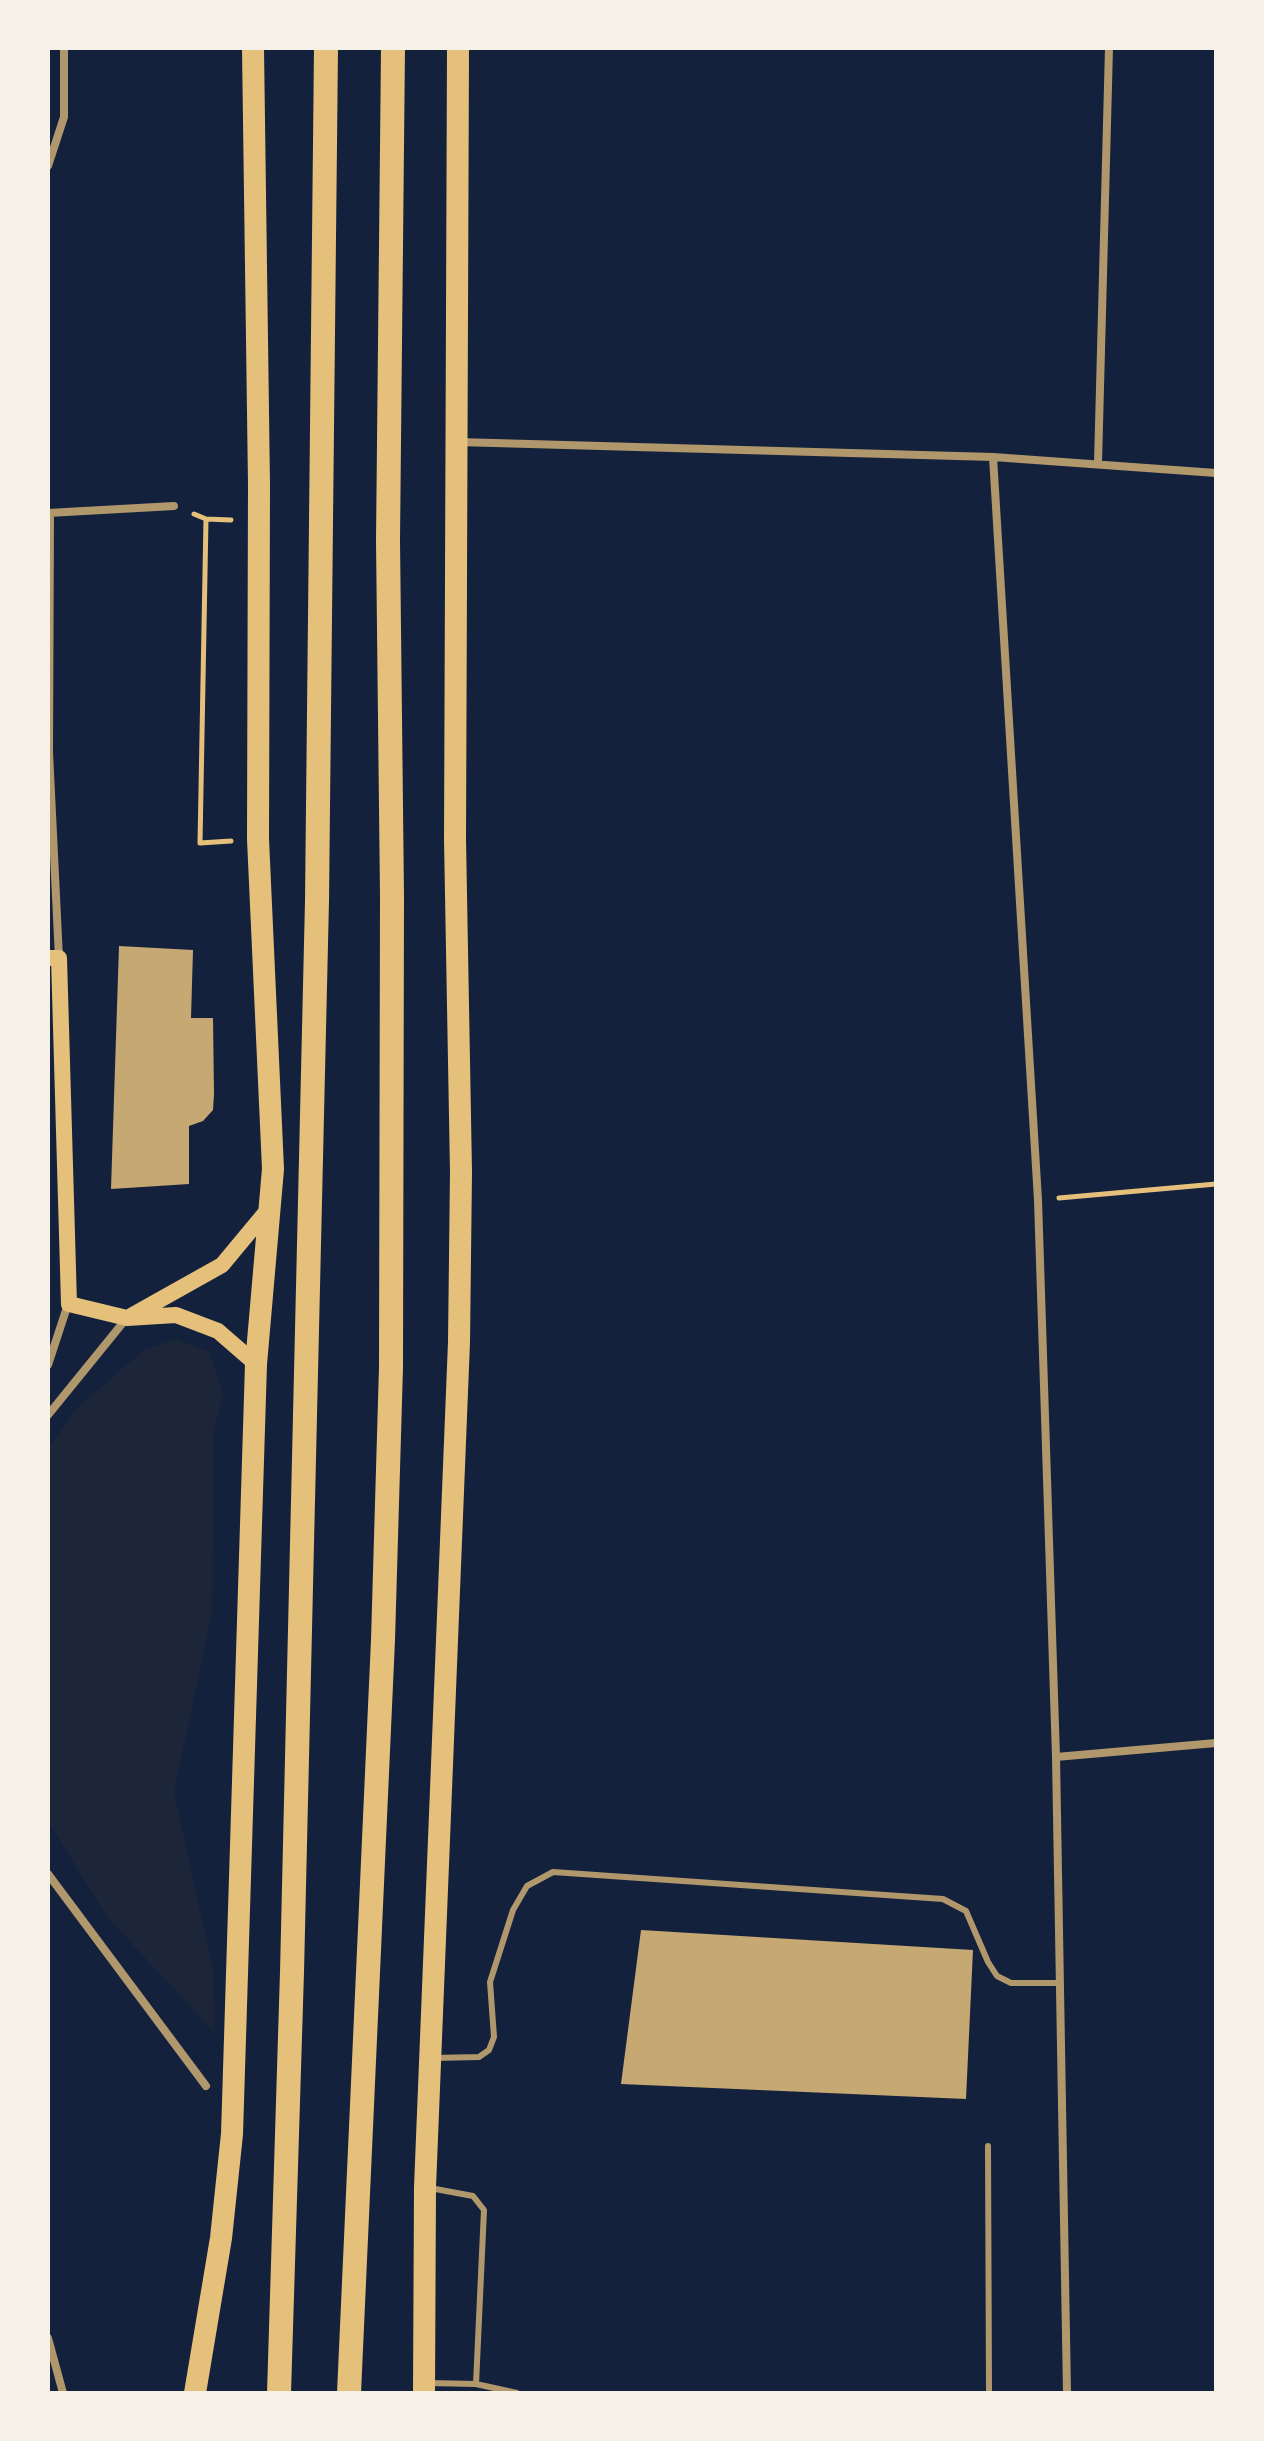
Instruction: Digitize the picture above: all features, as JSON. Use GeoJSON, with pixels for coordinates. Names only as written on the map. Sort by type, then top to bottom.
{"type":"FeatureCollection","features":[{"type":"Feature","properties":{"kind":"highway"},"geometry":{"type":"LineString","coordinates":[[195,2393],[221,2238],[232,2134],[256,1364],[273,1169],[258,839],[259,470],[253,48]]}},
{"type":"Feature","properties":{"kind":"highway"},"geometry":{"type":"LineString","coordinates":[[279,2393],[317,901],[326,48]]}},
{"type":"Feature","properties":{"kind":"highway"},"geometry":{"type":"LineString","coordinates":[[349,2393],[383,1640],[391,1367],[392,896],[388,524],[393,48]]}},
{"type":"Feature","properties":{"kind":"highway"},"geometry":{"type":"LineString","coordinates":[[424,2388],[425,2187],[459,1342],[461,1172],[455,839],[458,48]]}},
{"type":"Feature","properties":{"kind":"main road"},"geometry":{"type":"LineString","coordinates":[[53,958],[69,1304],[127,1318],[176,1315],[218,1331],[256,1364]]}},
{"type":"Feature","properties":{"kind":"main road"},"geometry":{"type":"LineString","coordinates":[[127,1318],[222,1265],[271,1206]]}},
{"type":"Feature","properties":{"kind":"street"},"geometry":{"type":"LineString","coordinates":[[48,166],[64,117],[64,48]]}},
{"type":"Feature","properties":{"kind":"street"},"geometry":{"type":"LineString","coordinates":[[1098,463],[1109,48]]}},
{"type":"Feature","properties":{"kind":"street"},"geometry":{"type":"LineString","coordinates":[[457,442],[993,457],[1216,473]]}},
{"type":"Feature","properties":{"kind":"street"},"geometry":{"type":"LineString","coordinates":[[993,457],[1038,1200],[1056,1757],[1067,2393]]}},
{"type":"Feature","properties":{"kind":"street"},"geometry":{"type":"LineString","coordinates":[[53,958],[49,513],[174,506]]}},
{"type":"Feature","properties":{"kind":"street"},"geometry":{"type":"LineString","coordinates":[[48,1365],[69,1304]]}},
{"type":"Feature","properties":{"kind":"street"},"geometry":{"type":"LineString","coordinates":[[48,1415],[127,1318]]}},
{"type":"Feature","properties":{"kind":"street"},"geometry":{"type":"LineString","coordinates":[[1056,1757],[1216,1743]]}},
{"type":"Feature","properties":{"kind":"street"},"geometry":{"type":"LineString","coordinates":[[48,1874],[206,2086]]}},
{"type":"Feature","properties":{"kind":"street"},"geometry":{"type":"LineString","coordinates":[[48,2338],[63,2393]]}},
{"type":"Feature","properties":{"kind":"lane"},"geometry":{"type":"LineString","coordinates":[[430,2058],[479,2057],[489,2050],[494,2037],[490,1982],[513,1910],[527,1886],[553,1872],[943,1899],[966,1911],[997,1976],[1011,1983],[1058,1983]]}},
{"type":"Feature","properties":{"kind":"lane"},"geometry":{"type":"LineString","coordinates":[[988,2146],[989,2393]]}},
{"type":"Feature","properties":{"kind":"lane"},"geometry":{"type":"LineString","coordinates":[[425,2187],[473,2196],[484,2210],[476,2384]]}},
{"type":"Feature","properties":{"kind":"lane"},"geometry":{"type":"LineString","coordinates":[[424,2388],[476,2384],[517,2393]]}},
{"type":"Feature","properties":{"kind":"path"},"geometry":{"type":"LineString","coordinates":[[206,519],[200,843],[258,839]]}},
{"type":"Feature","properties":{"kind":"path"},"geometry":{"type":"LineString","coordinates":[[1038,1200],[1216,1184]]}},
{"type":"Feature","properties":{"kind":"shaded area"},"geometry":{"type":"Polygon","coordinates":[[[176,1339],[209,1352],[223,1394],[214,1430],[212,1612],[174,1792],[213,1969],[215,2033],[108,1918],[48,1821],[48,1449],[77,1408],[144,1350],[176,1339]]]}},
{"type":"Feature","properties":{"kind":"building"},"geometry":{"type":"Polygon","coordinates":[[[119,946],[193,950],[191,1018],[213,1018],[213,1110],[203,1121],[189,1126],[189,1184],[111,1189],[119,946]]]}},
{"type":"Feature","properties":{"kind":"building"},"geometry":{"type":"Polygon","coordinates":[[[641,1930],[973,1950],[966,2099],[621,2084],[641,1930]]]}}]}
